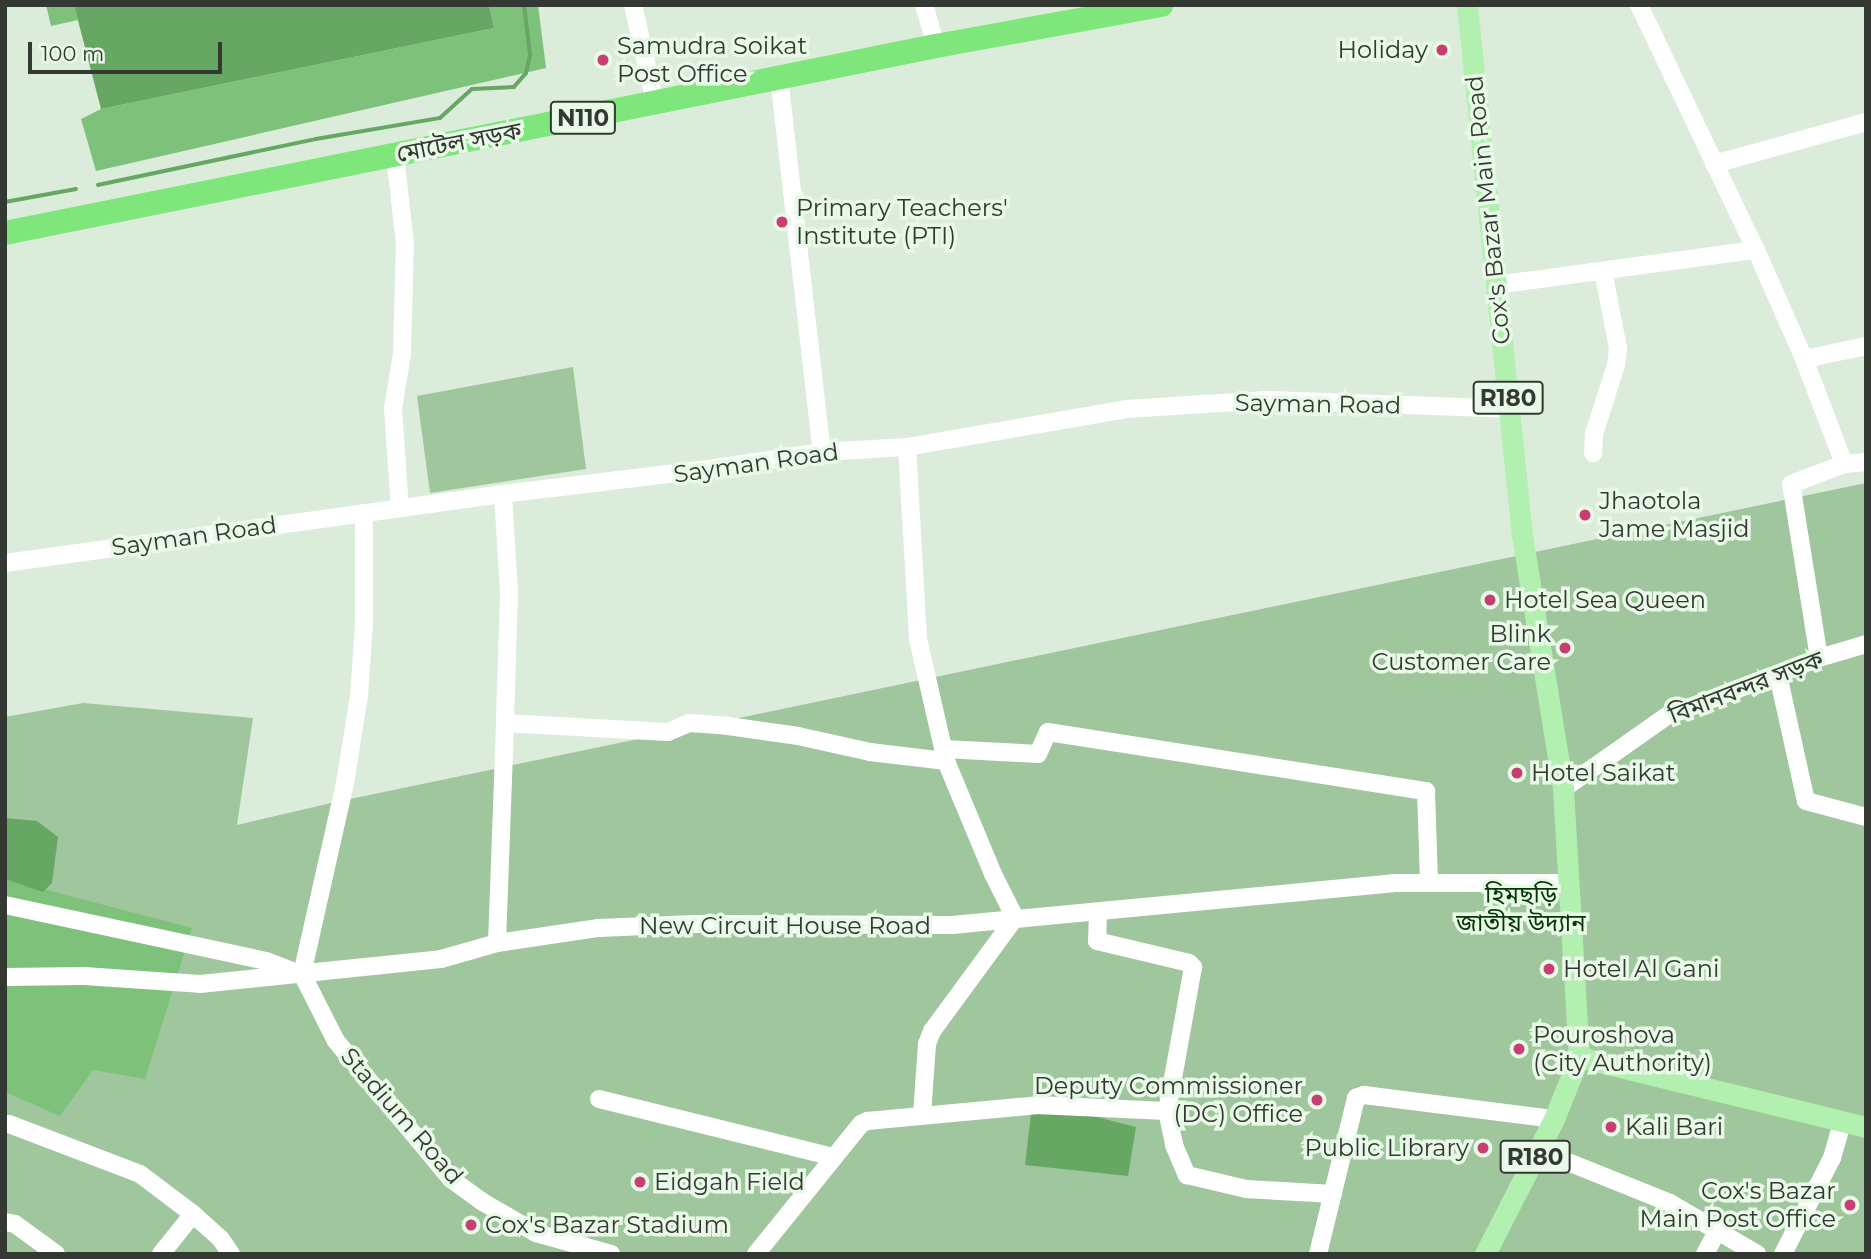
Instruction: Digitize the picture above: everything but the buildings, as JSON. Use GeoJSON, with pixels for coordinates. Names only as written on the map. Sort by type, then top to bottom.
{"type":"FeatureCollection","features":[{"type":"Feature","properties":{"kind":"highway","name":"মোটেল সড়ক"},"geometry":{"type":"LineString","coordinates":[[5,233],[936,46],[1161,5]]}},
{"type":"Feature","properties":{"kind":"main road","name":"Cox's Bazar Main Road"},"geometry":{"type":"LineString","coordinates":[[1467,5],[1522,535],[1563,789]]}},
{"type":"Feature","properties":{"kind":"main road","name":"R180"},"geometry":{"type":"LineString","coordinates":[[1485,1254],[1554,1119],[1579,1057],[1563,789]]}},
{"type":"Feature","properties":{"kind":"main road"},"geometry":{"type":"LineString","coordinates":[[1579,1057],[1866,1127]]}},
{"type":"Feature","properties":{"kind":"street"},"geometry":{"type":"LineString","coordinates":[[633,5],[655,103]]}},
{"type":"Feature","properties":{"kind":"street"},"geometry":{"type":"LineString","coordinates":[[924,5],[936,46]]}},
{"type":"Feature","properties":{"kind":"street"},"geometry":{"type":"LineString","coordinates":[[1639,5],[1756,250],[1804,359],[1844,464]]}},
{"type":"Feature","properties":{"kind":"street"},"geometry":{"type":"LineString","coordinates":[[779,77],[822,452]]}},
{"type":"Feature","properties":{"kind":"street"},"geometry":{"type":"LineString","coordinates":[[1714,164],[1866,122]]}},
{"type":"Feature","properties":{"kind":"street"},"geometry":{"type":"LineString","coordinates":[[395,155],[405,244],[402,354],[393,409],[400,508]]}},
{"type":"Feature","properties":{"kind":"street"},"geometry":{"type":"LineString","coordinates":[[1496,285],[1756,250]]}},
{"type":"Feature","properties":{"kind":"street"},"geometry":{"type":"LineString","coordinates":[[1593,453],[1594,434],[1616,365],[1618,348],[1603,271]]}},
{"type":"Feature","properties":{"kind":"street"},"geometry":{"type":"LineString","coordinates":[[1804,359],[1866,346]]}},
{"type":"Feature","properties":{"kind":"street","name":"Sayman Road"},"geometry":{"type":"LineString","coordinates":[[5,563],[822,452],[907,447],[1128,409],[1267,400],[1509,408]]}},
{"type":"Feature","properties":{"kind":"street"},"geometry":{"type":"LineString","coordinates":[[907,447],[918,639],[945,755],[993,874],[1015,918],[932,1031],[927,1044],[922,1115]]}},
{"type":"Feature","properties":{"kind":"street"},"geometry":{"type":"LineString","coordinates":[[1819,658],[1791,484],[1844,464],[1866,461]]}},
{"type":"Feature","properties":{"kind":"street"},"geometry":{"type":"LineString","coordinates":[[497,943],[509,593],[503,494]]}},
{"type":"Feature","properties":{"kind":"street"},"geometry":{"type":"LineString","coordinates":[[5,905],[266,961],[302,974],[345,783],[359,696],[364,622],[364,513]]}},
{"type":"Feature","properties":{"kind":"street","name":"বিমানবন্দর সড়ক"},"geometry":{"type":"LineString","coordinates":[[1563,789],[1667,716],[1819,658],[1866,644]]}},
{"type":"Feature","properties":{"kind":"street"},"geometry":{"type":"LineString","coordinates":[[1778,675],[1806,801],[1866,817]]}},
{"type":"Feature","properties":{"kind":"street"},"geometry":{"type":"LineString","coordinates":[[505,723],[668,732],[689,723],[798,736],[870,752],[945,755],[1038,754],[1048,732],[1426,791],[1429,883]]}},
{"type":"Feature","properties":{"kind":"street","name":"New Circuit House Road"},"geometry":{"type":"LineString","coordinates":[[5,977],[84,976],[200,984],[441,960],[497,943],[626,927],[721,923],[952,925],[1015,918],[1098,914],[1393,883],[1569,883]]}},
{"type":"Feature","properties":{"kind":"street"},"geometry":{"type":"LineString","coordinates":[[1098,914],[1097,941],[1189,963],[1193,967],[1167,1111],[1174,1145],[1187,1175],[1246,1189],[1333,1194]]}},
{"type":"Feature","properties":{"kind":"street","name":"Stadium Road"},"geometry":{"type":"LineString","coordinates":[[302,974],[336,1041],[452,1179],[481,1201],[536,1233],[611,1254]]}},
{"type":"Feature","properties":{"kind":"street"},"geometry":{"type":"LineString","coordinates":[[1318,1254],[1356,1098],[1364,1095],[1554,1119]]}},
{"type":"Feature","properties":{"kind":"street"},"geometry":{"type":"LineString","coordinates":[[599,1100],[834,1157]]}},
{"type":"Feature","properties":{"kind":"street"},"geometry":{"type":"LineString","coordinates":[[756,1254],[861,1124],[867,1121],[1038,1105],[1167,1111]]}},
{"type":"Feature","properties":{"kind":"street"},"geometry":{"type":"LineString","coordinates":[[1783,1254],[1832,1158],[1842,1122]]}},
{"type":"Feature","properties":{"kind":"street"},"geometry":{"type":"LineString","coordinates":[[9,1124],[128,1167],[161,1188],[193,1214],[220,1238],[231,1254]]}},
{"type":"Feature","properties":{"kind":"street"},"geometry":{"type":"LineString","coordinates":[[1538,1150],[1670,1203],[1757,1254]]}},
{"type":"Feature","properties":{"kind":"street"},"geometry":{"type":"LineString","coordinates":[[160,1254],[193,1214]]}},
{"type":"Feature","properties":{"kind":"street"},"geometry":{"type":"LineString","coordinates":[[5,1222],[15,1224],[56,1254]]}},
{"type":"Feature","properties":{"kind":"street"},"geometry":{"type":"LineString","coordinates":[[1705,1254],[1717,1231]]}},
{"type":"Feature","properties":{"kind":"green space"},"geometry":{"type":"Polygon","coordinates":[[[573,367],[586,469],[430,493],[417,396],[573,367]]]}},
{"type":"Feature","properties":{"kind":"green space","name":"হিমছড়ি জাতীয় উদ্যান"},"geometry":{"type":"Polygon","coordinates":[[[1866,483],[1866,1254],[5,1254],[5,717],[83,703],[253,718],[237,825],[331,803],[1866,483]]]}},
{"type":"Feature","properties":{"kind":"shaded area"},"geometry":{"type":"Polygon","coordinates":[[[46,5],[74,5],[78,20],[51,26],[46,5]]]}},
{"type":"Feature","properties":{"kind":"shaded area"},"geometry":{"type":"Polygon","coordinates":[[[74,5],[489,5],[494,28],[101,109],[74,5]]]}},
{"type":"Feature","properties":{"kind":"shaded area"},"geometry":{"type":"Polygon","coordinates":[[[489,5],[538,5],[546,68],[96,171],[81,119],[101,109],[494,28],[489,5]]]}},
{"type":"Feature","properties":{"kind":"shaded area"},"geometry":{"type":"Polygon","coordinates":[[[5,818],[37,821],[58,837],[52,883],[43,892],[5,879],[5,818]]]}},
{"type":"Feature","properties":{"kind":"shaded area"},"geometry":{"type":"Polygon","coordinates":[[[5,879],[192,928],[145,1079],[93,1070],[60,1116],[5,1092],[5,879]]]}},
{"type":"Feature","properties":{"kind":"shaded area"},"geometry":{"type":"Polygon","coordinates":[[[1031,1114],[1093,1116],[1136,1127],[1128,1176],[1025,1165],[1031,1114]]]}},
{"type":"Feature","properties":{"kind":"waterway"},"geometry":{"type":"LineString","coordinates":[[98,185],[316,139],[440,118],[472,89],[514,87],[526,73],[530,55],[524,5]]}},
{"type":"Feature","properties":{"kind":"waterway"},"geometry":{"type":"LineString","coordinates":[[5,202],[76,189]]}},
{"type":"Feature","properties":{"kind":"place","name":"Holiday"},"geometry":{"type":"Point","coordinates":[1442,50]}},
{"type":"Feature","properties":{"kind":"place","name":"Samudra Soikat Post Office"},"geometry":{"type":"Point","coordinates":[603,60]}},
{"type":"Feature","properties":{"kind":"place","name":"Primary Teachers' Institute (PTI)"},"geometry":{"type":"Point","coordinates":[782,222]}},
{"type":"Feature","properties":{"kind":"place","name":"Jhaotola Jame Masjid"},"geometry":{"type":"Point","coordinates":[1585,515]}},
{"type":"Feature","properties":{"kind":"place","name":"Hotel Sea Queen"},"geometry":{"type":"Point","coordinates":[1490,600]}},
{"type":"Feature","properties":{"kind":"place","name":"Blink Customer Care"},"geometry":{"type":"Point","coordinates":[1565,648]}},
{"type":"Feature","properties":{"kind":"place","name":"Hotel Saikat"},"geometry":{"type":"Point","coordinates":[1517,773]}},
{"type":"Feature","properties":{"kind":"place","name":"Hotel Al Gani"},"geometry":{"type":"Point","coordinates":[1549,969]}},
{"type":"Feature","properties":{"kind":"place","name":"Pouroshova (City Authority)"},"geometry":{"type":"Point","coordinates":[1519,1049]}},
{"type":"Feature","properties":{"kind":"place","name":"Deputy Commissioner (DC) Office"},"geometry":{"type":"Point","coordinates":[1317,1100]}},
{"type":"Feature","properties":{"kind":"place","name":"Kali Bari"},"geometry":{"type":"Point","coordinates":[1611,1127]}},
{"type":"Feature","properties":{"kind":"place","name":"Public Library"},"geometry":{"type":"Point","coordinates":[1483,1148]}},
{"type":"Feature","properties":{"kind":"place","name":"Eidgah Field"},"geometry":{"type":"Point","coordinates":[640,1182]}},
{"type":"Feature","properties":{"kind":"place","name":"Cox's Bazar Main Post Office"},"geometry":{"type":"Point","coordinates":[1850,1205]}},
{"type":"Feature","properties":{"kind":"place","name":"Cox's Bazar Stadium"},"geometry":{"type":"Point","coordinates":[471,1225]}}]}
